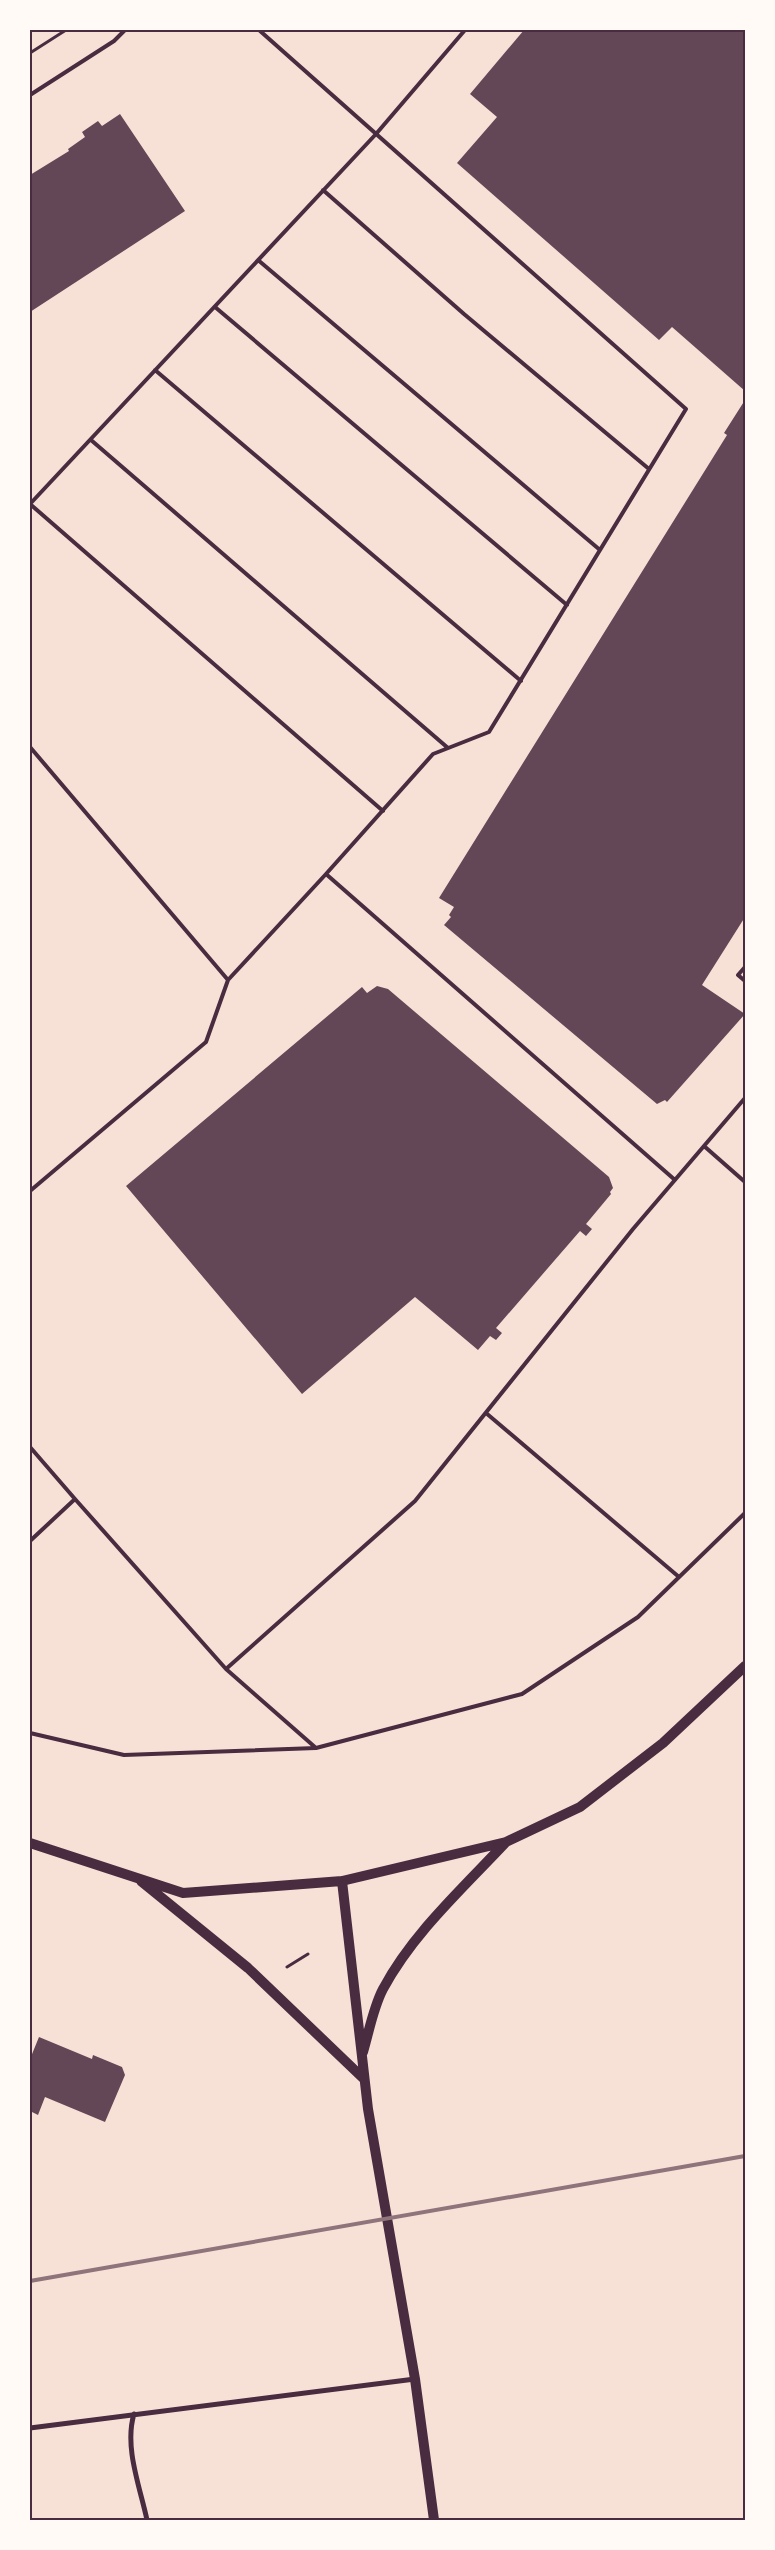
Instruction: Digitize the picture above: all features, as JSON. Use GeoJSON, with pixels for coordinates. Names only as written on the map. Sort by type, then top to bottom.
{"type":"FeatureCollection","features":[{"type":"Feature","properties":{"kind":"main road"},"geometry":{"type":"LineString","coordinates":[[30,1843],[184,1893],[342,1881],[506,1842],[580,1806],[663,1742],[745,1666]]}},
{"type":"Feature","properties":{"kind":"main road"},"geometry":{"type":"LineString","coordinates":[[362,2055],[382,1991],[403,1957],[450,1901],[506,1842]]}},
{"type":"Feature","properties":{"kind":"main road"},"geometry":{"type":"LineString","coordinates":[[136,1877],[248,1968],[364,2079]]}},
{"type":"Feature","properties":{"kind":"main road"},"geometry":{"type":"LineString","coordinates":[[342,1881],[368,2109],[415,2379],[434,2520]]}},
{"type":"Feature","properties":{"kind":"street"},"geometry":{"type":"LineString","coordinates":[[30,2428],[415,2379]]}},
{"type":"Feature","properties":{"kind":"street"},"geometry":{"type":"LineString","coordinates":[[134,2414],[130,2428],[131,2446],[147,2520]]}},
{"type":"Feature","properties":{"kind":"lane"},"geometry":{"type":"LineString","coordinates":[[30,95],[114,41],[125,30]]}},
{"type":"Feature","properties":{"kind":"lane"},"geometry":{"type":"LineString","coordinates":[[30,1191],[206,1042],[228,980],[434,754],[489,732],[686,409],[259,30]]}},
{"type":"Feature","properties":{"kind":"lane"},"geometry":{"type":"LineString","coordinates":[[383,811],[30,504],[376,134],[465,30]]}},
{"type":"Feature","properties":{"kind":"lane"},"geometry":{"type":"LineString","coordinates":[[323,190],[464,314],[649,469]]}},
{"type":"Feature","properties":{"kind":"lane"},"geometry":{"type":"LineString","coordinates":[[258,260],[600,550]]}},
{"type":"Feature","properties":{"kind":"lane"},"geometry":{"type":"LineString","coordinates":[[215,307],[567,605]]}},
{"type":"Feature","properties":{"kind":"lane"},"geometry":{"type":"LineString","coordinates":[[155,370],[521,680]]}},
{"type":"Feature","properties":{"kind":"lane"},"geometry":{"type":"LineString","coordinates":[[91,440],[448,748]]}},
{"type":"Feature","properties":{"kind":"lane"},"geometry":{"type":"LineString","coordinates":[[30,747],[228,980]]}},
{"type":"Feature","properties":{"kind":"lane"},"geometry":{"type":"LineString","coordinates":[[326,874],[675,1180]]}},
{"type":"Feature","properties":{"kind":"lane"},"geometry":{"type":"LineString","coordinates":[[745,966],[738,975],[745,982]]}},
{"type":"Feature","properties":{"kind":"lane"},"geometry":{"type":"LineString","coordinates":[[226,1669],[415,1501],[675,1180],[745,1098]]}},
{"type":"Feature","properties":{"kind":"lane"},"geometry":{"type":"LineString","coordinates":[[704,1146],[745,1182]]}},
{"type":"Feature","properties":{"kind":"lane"},"geometry":{"type":"LineString","coordinates":[[486,1413],[679,1577]]}},
{"type":"Feature","properties":{"kind":"lane"},"geometry":{"type":"LineString","coordinates":[[30,1447],[226,1669],[316,1748]]}},
{"type":"Feature","properties":{"kind":"lane"},"geometry":{"type":"LineString","coordinates":[[30,1541],[75,1499]]}},
{"type":"Feature","properties":{"kind":"lane"},"geometry":{"type":"LineString","coordinates":[[30,1733],[124,1755],[316,1748],[522,1694],[638,1617],[745,1513]]}},
{"type":"Feature","properties":{"kind":"path"},"geometry":{"type":"LineString","coordinates":[[30,53],[66,30]]}},
{"type":"Feature","properties":{"kind":"path"},"geometry":{"type":"LineString","coordinates":[[287,1967],[308,1954]]}},
{"type":"Feature","properties":{"kind":"building"},"geometry":{"type":"Polygon","coordinates":[[[524,30],[745,30],[745,391],[672,327],[659,340],[457,163],[497,117],[470,94],[524,30]]]}},
{"type":"Feature","properties":{"kind":"building"},"geometry":{"type":"Polygon","coordinates":[[[120,114],[185,211],[30,312],[30,175],[69,151],[68,149],[85,137],[82,132],[98,121],[102,126],[120,114]]]}},
{"type":"Feature","properties":{"kind":"building"},"geometry":{"type":"Polygon","coordinates":[[[745,400],[745,917],[702,985],[745,1014],[667,1102],[665,1100],[657,1104],[444,925],[451,917],[449,915],[454,907],[439,898],[727,435],[724,433],[745,400]]]}},
{"type":"Feature","properties":{"kind":"building"},"geometry":{"type":"Polygon","coordinates":[[[377,986],[388,989],[609,1177],[613,1188],[610,1192],[611,1194],[586,1224],[592,1229],[586,1236],[580,1231],[496,1328],[502,1333],[496,1340],[490,1336],[478,1350],[415,1297],[302,1394],[126,1186],[362,987],[367,993],[377,986]]]}},
{"type":"Feature","properties":{"kind":"building"},"geometry":{"type":"Polygon","coordinates":[[[39,2037],[92,2059],[93,2055],[122,2067],[125,2075],[105,2122],[45,2097],[38,2115],[30,2111],[30,2059],[39,2037]]]}},
{"type":"Feature","properties":{"kind":"railway"},"geometry":{"type":"LineString","coordinates":[[30,2281],[745,2156]]}}]}
